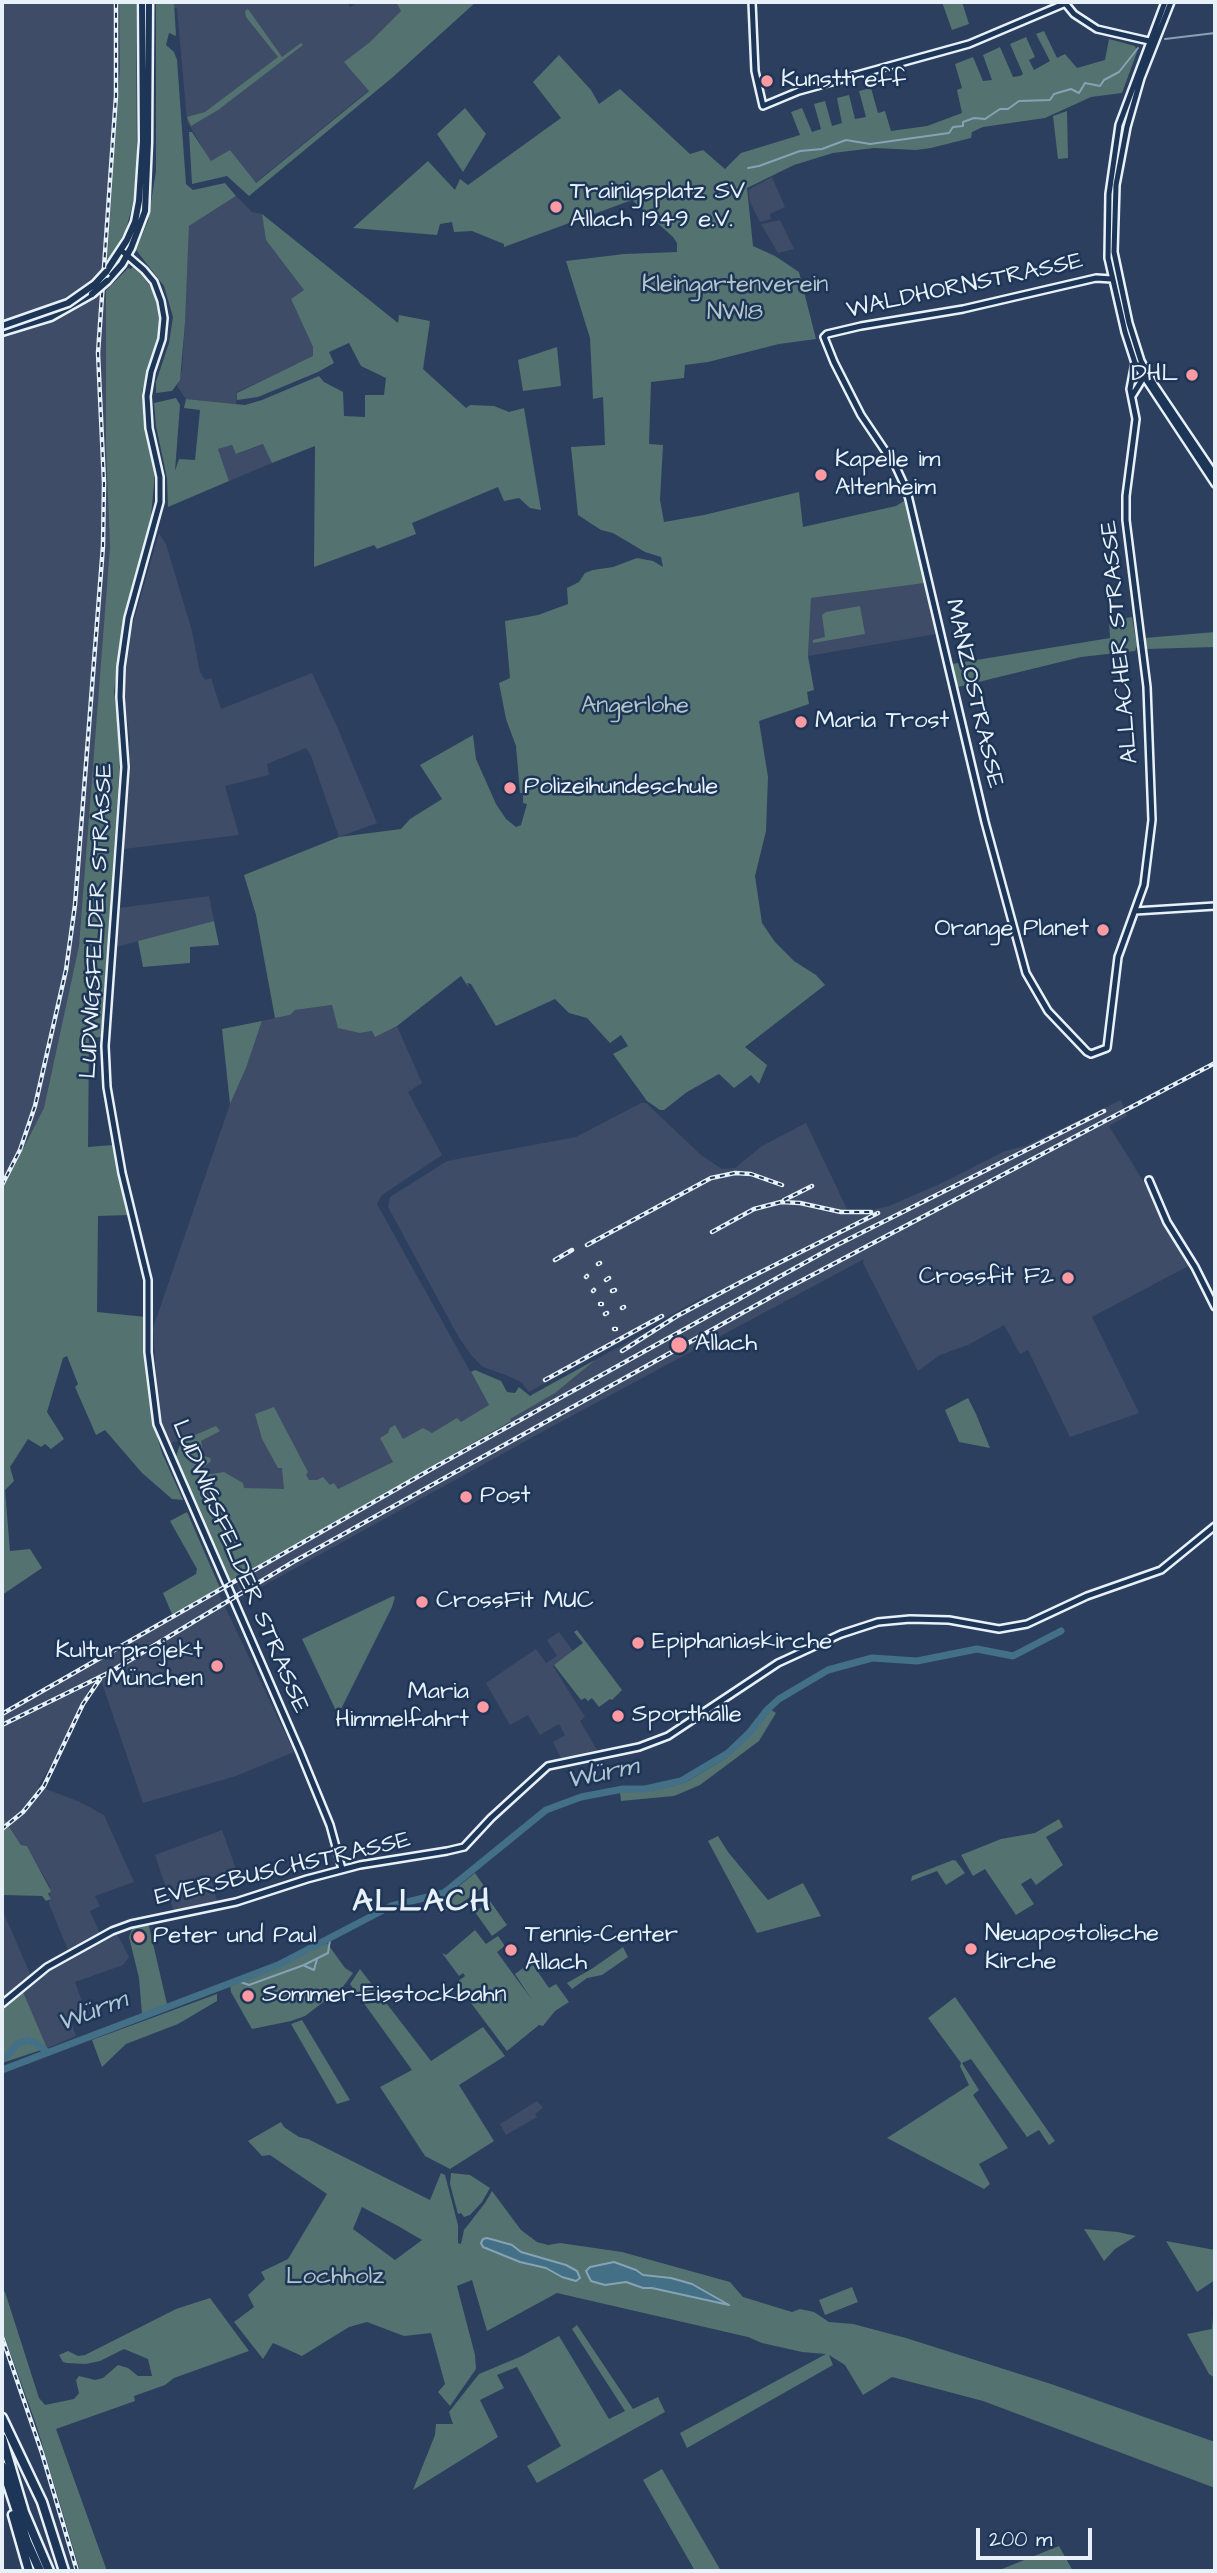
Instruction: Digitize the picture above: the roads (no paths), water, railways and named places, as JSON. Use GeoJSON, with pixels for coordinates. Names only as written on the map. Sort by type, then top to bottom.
{"type":"FeatureCollection","features":[{"type":"Feature","properties":{"kind":"highway"},"geometry":{"type":"LineString","coordinates":[[2,2418],[42,2502],[64,2571]]}},
{"type":"Feature","properties":{"kind":"highway"},"geometry":{"type":"LineString","coordinates":[[2,2438],[24,2512],[49,2571]]}},
{"type":"Feature","properties":{"kind":"highway"},"geometry":{"type":"LineString","coordinates":[[2,2466],[13,2518],[29,2571]]}},
{"type":"Feature","properties":{"kind":"highway"},"geometry":{"type":"LineString","coordinates":[[7,2485],[40,2571]]}},
{"type":"Feature","properties":{"kind":"main road"},"geometry":{"type":"LineString","coordinates":[[2,326],[68,303],[95,284],[125,253],[135,222],[142,180],[142,2]]}},
{"type":"Feature","properties":{"kind":"main road"},"geometry":{"type":"LineString","coordinates":[[2,332],[64,311],[86,298],[107,281],[142,221],[146,200],[149,2]]}},
{"type":"Feature","properties":{"kind":"street"},"geometry":{"type":"LineString","coordinates":[[752,2],[755,71],[763,106],[811,88],[970,44],[1065,3],[1077,16],[1097,29],[1152,42]]}},
{"type":"Feature","properties":{"kind":"street","name":"ALLACHER STRASSE"},"geometry":{"type":"LineString","coordinates":[[1138,362],[1125,332],[1112,279],[1108,254],[1108,216],[1118,131],[1166,2]]}},
{"type":"Feature","properties":{"kind":"street","name":"ALLACHER STRASSE"},"geometry":{"type":"LineString","coordinates":[[1107,1048],[1118,957],[1146,875],[1152,820],[1147,687],[1126,520],[1126,496],[1136,419],[1130,389],[1138,362],[1115,262],[1115,195],[1127,127],[1152,42],[1171,2]]}},
{"type":"Feature","properties":{"kind":"street","name":"LUDWIGSFELDER STRASSE"},"geometry":{"type":"LineString","coordinates":[[125,253],[145,270],[153,282],[163,310],[164,330],[151,372],[147,402],[149,428],[158,462],[158,513],[123,645],[120,696],[125,767],[105,1046],[107,1087],[119,1158],[148,1280],[148,1352],[157,1424],[300,1752],[330,1825],[342,1869]]}},
{"type":"Feature","properties":{"kind":"street","name":"WALDHORNSTRASSE"},"geometry":{"type":"LineString","coordinates":[[825,335],[860,326],[963,309],[1096,278],[1112,279]]}},
{"type":"Feature","properties":{"kind":"street","name":"MANZOSTRASSE"},"geometry":{"type":"LineString","coordinates":[[825,335],[834,362],[861,415],[896,467],[907,491],[985,822],[1026,973],[1048,1011],[1087,1052],[1091,1054],[1107,1048]]}},
{"type":"Feature","properties":{"kind":"street"},"geometry":{"type":"LineString","coordinates":[[1138,362],[1215,484]]}},
{"type":"Feature","properties":{"kind":"street"},"geometry":{"type":"LineString","coordinates":[[1132,396],[1145,375]]}},
{"type":"Feature","properties":{"kind":"street"},"geometry":{"type":"LineString","coordinates":[[1145,375],[1215,475]]}},
{"type":"Feature","properties":{"kind":"street"},"geometry":{"type":"LineString","coordinates":[[1135,911],[1215,906]]}},
{"type":"Feature","properties":{"kind":"street"},"geometry":{"type":"LineString","coordinates":[[1149,1180],[1167,1222],[1195,1267],[1215,1307]]}},
{"type":"Feature","properties":{"kind":"street","name":"EVERSBUSCHSTRASSE"},"geometry":{"type":"LineString","coordinates":[[2,2004],[55,1962],[111,1931],[131,1924],[236,1902],[342,1869],[464,1847],[491,1818],[548,1766],[574,1758],[639,1746],[668,1736],[778,1663],[841,1634],[878,1622],[910,1619],[949,1620],[999,1629],[1027,1624],[1087,1596],[1161,1570],[1215,1526]]}},
{"type":"Feature","properties":{"kind":"waterway"},"geometry":{"type":"LineString","coordinates":[[1165,39],[1215,33]]}},
{"type":"Feature","properties":{"kind":"waterway"},"geometry":{"type":"LineString","coordinates":[[748,168],[846,140],[870,144],[949,133],[953,127],[963,126],[963,122],[974,118],[985,119],[1019,101],[1050,100],[1054,94],[1071,89],[1079,93],[1085,83],[1100,86],[1104,80],[1119,72],[1138,48]]}},
{"type":"Feature","properties":{"kind":"waterway","name":"Würm"},"geometry":{"type":"LineString","coordinates":[[2,2070],[278,1965],[391,1906],[444,1893],[546,1810],[581,1797],[623,1789],[645,1789],[681,1781],[728,1753],[779,1699],[828,1670],[872,1658],[917,1661],[977,1649],[1013,1656],[1061,1631]]}},
{"type":"Feature","properties":{"kind":"waterway"},"geometry":{"type":"LineString","coordinates":[[238,1981],[249,1985],[304,1965],[328,1953],[330,1940]]}},
{"type":"Feature","properties":{"kind":"waterway"},"geometry":{"type":"LineString","coordinates":[[305,1966],[314,1970],[317,1959]]}},
{"type":"Feature","properties":{"kind":"waterway"},"geometry":{"type":"LineString","coordinates":[[2,2059],[17,2044],[28,2040],[47,2052]]}},
{"type":"Feature","properties":{"kind":"railway"},"geometry":{"type":"LineString","coordinates":[[2,1185],[20,1150],[35,1106],[66,970],[75,905],[103,546],[104,483],[98,353],[116,96],[116,2]]}},
{"type":"Feature","properties":{"kind":"railway"},"geometry":{"type":"LineString","coordinates":[[2,1725],[110,1672],[293,1562],[780,1292],[1215,1063]]}},
{"type":"Feature","properties":{"kind":"railway"},"geometry":{"type":"LineString","coordinates":[[2,1714],[435,1467],[835,1246],[1104,1111]]}},
{"type":"Feature","properties":{"kind":"railway"},"geometry":{"type":"LineString","coordinates":[[587,1245],[711,1178],[735,1173],[751,1174],[782,1185]]}},
{"type":"Feature","properties":{"kind":"railway"},"geometry":{"type":"LineString","coordinates":[[784,1200],[812,1186]]}},
{"type":"Feature","properties":{"kind":"railway"},"geometry":{"type":"LineString","coordinates":[[712,1232],[754,1209],[781,1202],[800,1203],[841,1212],[871,1212]]}},
{"type":"Feature","properties":{"kind":"railway"},"geometry":{"type":"LineString","coordinates":[[622,1351],[677,1316],[878,1213]]}},
{"type":"Feature","properties":{"kind":"railway"},"geometry":{"type":"LineString","coordinates":[[555,1260],[572,1250]]}},
{"type":"Feature","properties":{"kind":"railway"},"geometry":{"type":"LineString","coordinates":[[545,1380],[662,1316]]}},
{"type":"Feature","properties":{"kind":"railway"},"geometry":{"type":"LineString","coordinates":[[2,1829],[23,1812],[44,1786],[83,1704],[100,1679]]}},
{"type":"Feature","properties":{"kind":"railway"},"geometry":{"type":"LineString","coordinates":[[2,2337],[42,2453],[77,2571]]}},
{"type":"Feature","properties":{"kind":"place","name":"Kunsttreff"},"geometry":{"type":"Point","coordinates":[767,81]}},
{"type":"Feature","properties":{"kind":"place","name":"Trainigsplatz SV Allach 1949 e.V."},"geometry":{"type":"Point","coordinates":[556,207]}},
{"type":"Feature","properties":{"kind":"place","name":"DHL"},"geometry":{"type":"Point","coordinates":[1192,375]}},
{"type":"Feature","properties":{"kind":"place","name":"Kapelle im Altenheim"},"geometry":{"type":"Point","coordinates":[821,475]}},
{"type":"Feature","properties":{"kind":"place","name":"Maria Trost"},"geometry":{"type":"Point","coordinates":[801,722]}},
{"type":"Feature","properties":{"kind":"place","name":"Polizeihundeschule"},"geometry":{"type":"Point","coordinates":[510,788]}},
{"type":"Feature","properties":{"kind":"place","name":"Orange Planet"},"geometry":{"type":"Point","coordinates":[1103,930]}},
{"type":"Feature","properties":{"kind":"place","name":"Crossfit F2"},"geometry":{"type":"Point","coordinates":[1068,1278]}},
{"type":"Feature","properties":{"kind":"place","name":"Allach"},"geometry":{"type":"Point","coordinates":[679,1345]}},
{"type":"Feature","properties":{"kind":"place","name":"Post"},"geometry":{"type":"Point","coordinates":[466,1497]}},
{"type":"Feature","properties":{"kind":"place","name":"CrossFit MUC"},"geometry":{"type":"Point","coordinates":[422,1602]}},
{"type":"Feature","properties":{"kind":"place","name":"Epiphaniaskirche"},"geometry":{"type":"Point","coordinates":[638,1643]}},
{"type":"Feature","properties":{"kind":"place","name":"Kulturprojekt München"},"geometry":{"type":"Point","coordinates":[217,1666]}},
{"type":"Feature","properties":{"kind":"place","name":"Maria Himmelfahrt"},"geometry":{"type":"Point","coordinates":[483,1707]}},
{"type":"Feature","properties":{"kind":"place","name":"Sporthalle"},"geometry":{"type":"Point","coordinates":[618,1716]}},
{"type":"Feature","properties":{"kind":"place","name":"Peter und Paul"},"geometry":{"type":"Point","coordinates":[139,1937]}},
{"type":"Feature","properties":{"kind":"place","name":"Neuapostolische Kirche"},"geometry":{"type":"Point","coordinates":[971,1949]}},
{"type":"Feature","properties":{"kind":"place","name":"Tennis-Center Allach"},"geometry":{"type":"Point","coordinates":[511,1950]}},
{"type":"Feature","properties":{"kind":"place","name":"Sommer-Eisstockbahn"},"geometry":{"type":"Point","coordinates":[248,1996]}},
{"type":"Feature","properties":{"kind":"district","name":"ALLACH"},"geometry":{"type":"Point","coordinates":[422,1903]}},
{"type":"Feature","properties":{"kind":"park label","name":"Kleingartenverein NW18"},"geometry":{"type":"Point","coordinates":[735,300]}},
{"type":"Feature","properties":{"kind":"park label","name":"Angerlohe"},"geometry":{"type":"Point","coordinates":[635,707]}},
{"type":"Feature","properties":{"kind":"park label","name":"Lochholz"},"geometry":{"type":"Point","coordinates":[335,2278]}}]}
